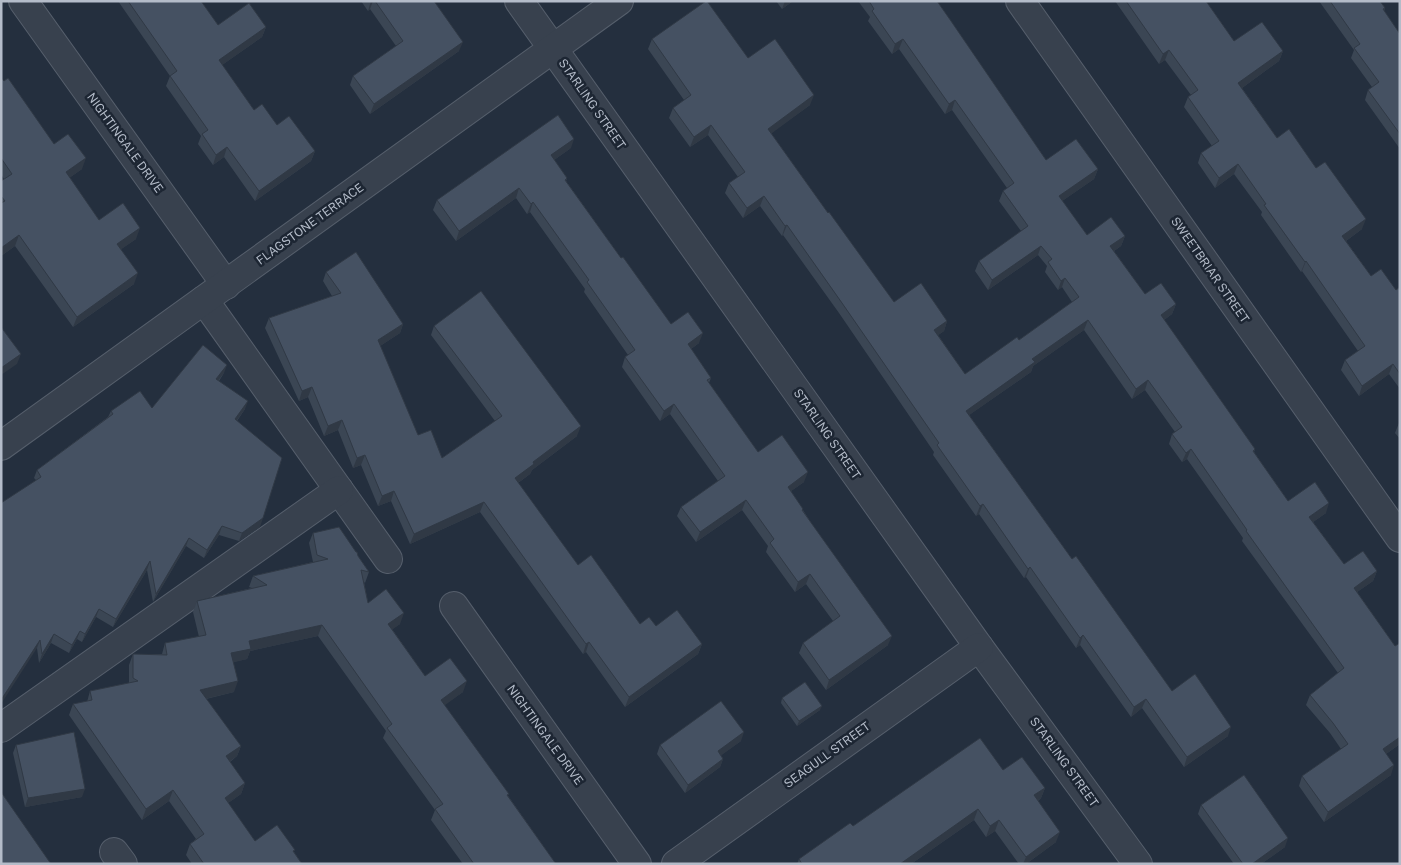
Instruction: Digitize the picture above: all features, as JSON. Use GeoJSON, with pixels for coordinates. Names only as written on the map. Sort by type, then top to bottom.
{"type":"FeatureCollection","features":[{"type":"Feature","properties":{"kind":"street","name":"NIGHTINGALE DRIVE"},"geometry":{"type":"LineString","coordinates":[[23,1],[226,284]]}},
{"type":"Feature","properties":{"kind":"street","name":"STARLING STREET"},"geometry":{"type":"LineString","coordinates":[[518,1],[979,647],[1138,864]]}},
{"type":"Feature","properties":{"kind":"street","name":"FLAGSTONE TERRACE"},"geometry":{"type":"LineString","coordinates":[[1,446],[619,1]]}},
{"type":"Feature","properties":{"kind":"street","name":"SWEETBRIAR STREET"},"geometry":{"type":"LineString","coordinates":[[1020,1],[1400,538]]}},
{"type":"Feature","properties":{"kind":"street"},"geometry":{"type":"LineString","coordinates":[[204,300],[388,559]]}},
{"type":"Feature","properties":{"kind":"street"},"geometry":{"type":"LineString","coordinates":[[1,728],[339,490]]}},
{"type":"Feature","properties":{"kind":"street","name":"NIGHTINGALE DRIVE"},"geometry":{"type":"LineString","coordinates":[[454,606],[637,864]]}},
{"type":"Feature","properties":{"kind":"street","name":"SEAGULL STREET"},"geometry":{"type":"LineString","coordinates":[[676,864],[979,647]]}},
{"type":"Feature","properties":{"kind":"building"},"geometry":{"type":"Polygon","coordinates":[[[128,1],[201,1],[218,25],[249,3],[266,27],[219,60],[254,110],[262,104],[277,125],[289,116],[315,151],[259,191],[227,147],[216,155],[202,134],[208,130],[170,76],[177,71],[128,1]]]}},
{"type":"Feature","properties":{"kind":"building"},"geometry":{"type":"Polygon","coordinates":[[[375,1],[434,1],[463,42],[374,104],[353,76],[403,41],[375,1]]]}},
{"type":"Feature","properties":{"kind":"building"},"geometry":{"type":"Polygon","coordinates":[[[706,1],[748,58],[775,39],[814,95],[768,129],[894,302],[921,283],[947,321],[934,330],[965,374],[1017,337],[1019,340],[1079,297],[1065,278],[1061,281],[1048,262],[1052,259],[1041,246],[992,280],[979,261],[1028,226],[1003,191],[1014,183],[955,100],[949,104],[903,39],[895,44],[872,11],[874,9],[869,1],[937,1],[1046,160],[1076,139],[1098,169],[1059,196],[1087,235],[1111,217],[1125,236],[1110,246],[1145,294],[1161,283],[1176,304],[1161,315],[1255,449],[1253,451],[1288,501],[1315,482],[1329,503],[1309,517],[1344,564],[1363,551],[1377,571],[1354,588],[1395,646],[1400,643],[1400,737],[1383,749],[1394,765],[1328,812],[1302,776],[1348,744],[1310,695],[1344,668],[1246,531],[1191,449],[1186,453],[1172,434],[1182,427],[1148,380],[1136,389],[1088,320],[1032,359],[1035,362],[966,411],[1072,559],[1076,556],[1172,691],[1195,674],[1231,727],[1187,757],[1146,699],[1134,707],[1083,635],[1080,638],[1030,567],[1028,569],[983,504],[980,506],[937,445],[939,443],[787,225],[785,226],[764,196],[747,208],[729,183],[745,172],[711,125],[694,137],[673,108],[691,95],[652,39],[706,1]]]}},
{"type":"Feature","properties":{"kind":"building"},"geometry":{"type":"Polygon","coordinates":[[[1126,1],[1206,1],[1234,41],[1262,22],[1283,51],[1238,83],[1277,138],[1289,129],[1316,168],[1325,162],[1366,219],[1342,236],[1371,276],[1381,269],[1396,290],[1400,287],[1400,374],[1393,364],[1362,386],[1345,360],[1365,346],[1306,261],[1264,205],[1266,204],[1238,164],[1219,178],[1201,153],[1219,141],[1188,97],[1198,90],[1169,50],[1163,54],[1126,1]]]}},
{"type":"Feature","properties":{"kind":"building"},"geometry":{"type":"Polygon","coordinates":[[[1330,1],[1380,1],[1385,8],[1383,9],[1400,34],[1400,134],[1368,90],[1379,82],[1354,48],[1360,44],[1330,1]]]}},
{"type":"Feature","properties":{"kind":"building"},"geometry":{"type":"Polygon","coordinates":[[[1,78],[4,81],[8,78],[54,144],[68,134],[86,158],[66,172],[99,220],[123,203],[140,228],[117,244],[138,273],[77,317],[19,235],[1,248],[1,203],[5,201],[1,196],[1,181],[12,174],[1,158],[1,78]]]}},
{"type":"Feature","properties":{"kind":"building"},"geometry":{"type":"Polygon","coordinates":[[[558,115],[574,139],[551,155],[567,178],[565,180],[671,324],[688,312],[703,333],[688,344],[711,378],[707,380],[758,452],[782,435],[808,472],[788,487],[802,510],[892,636],[829,680],[803,643],[840,616],[810,574],[798,582],[770,543],[774,539],[746,500],[700,532],[681,507],[725,476],[674,404],[664,411],[625,357],[635,350],[587,282],[589,280],[533,202],[531,204],[519,188],[459,231],[437,200],[558,115]]]}},
{"type":"Feature","properties":{"kind":"building"},"geometry":{"type":"Polygon","coordinates":[[[356,252],[403,324],[378,340],[418,435],[431,430],[442,458],[502,416],[434,326],[481,291],[581,426],[515,478],[578,565],[591,555],[640,624],[649,617],[656,626],[677,610],[702,644],[629,697],[589,642],[586,644],[484,502],[414,534],[394,491],[382,496],[365,455],[357,458],[342,420],[328,426],[312,387],[302,391],[269,318],[341,293],[326,272],[356,252]]]}},
{"type":"Feature","properties":{"kind":"building"},"geometry":{"type":"Polygon","coordinates":[[[1,327],[21,354],[1,368],[1,327]]]}},
{"type":"Feature","properties":{"kind":"building"},"geometry":{"type":"Polygon","coordinates":[[[203,345],[227,365],[216,379],[248,401],[235,419],[282,458],[263,518],[242,533],[222,526],[207,550],[189,538],[156,594],[150,561],[116,619],[99,609],[85,634],[80,631],[72,645],[54,634],[42,654],[40,640],[1,700],[1,503],[41,477],[37,470],[113,414],[111,411],[140,391],[152,408],[203,345]]]}},
{"type":"Feature","properties":{"kind":"building"},"geometry":{"type":"Polygon","coordinates":[[[339,527],[369,572],[361,570],[368,603],[386,589],[404,613],[388,624],[425,676],[450,658],[467,681],[441,700],[509,794],[507,795],[556,864],[474,864],[435,809],[443,804],[387,728],[392,724],[322,625],[249,641],[251,649],[231,653],[238,681],[200,690],[241,746],[226,756],[245,783],[225,798],[255,841],[277,825],[295,850],[293,851],[302,864],[204,864],[190,844],[204,834],[173,790],[146,809],[73,704],[92,700],[90,691],[138,681],[133,678],[133,654],[167,655],[165,643],[206,635],[197,601],[267,585],[253,576],[328,559],[317,555],[313,533],[339,527]]]}},
{"type":"Feature","properties":{"kind":"building"},"geometry":{"type":"Polygon","coordinates":[[[805,682],[822,706],[799,721],[782,698],[805,682]]]}},
{"type":"Feature","properties":{"kind":"building"},"geometry":{"type":"Polygon","coordinates":[[[721,701],[744,732],[718,751],[723,759],[688,785],[660,745],[721,701]]]}},
{"type":"Feature","properties":{"kind":"building"},"geometry":{"type":"Polygon","coordinates":[[[74,732],[85,789],[28,798],[16,745],[74,732]]]}},
{"type":"Feature","properties":{"kind":"building"},"geometry":{"type":"Polygon","coordinates":[[[980,738],[1003,770],[1022,757],[1045,788],[1034,795],[1060,832],[1026,857],[999,820],[990,826],[978,809],[900,864],[802,864],[799,859],[850,823],[853,826],[980,738]]]}},
{"type":"Feature","properties":{"kind":"building"},"geometry":{"type":"Polygon","coordinates":[[[1244,775],[1288,838],[1252,864],[1243,864],[1201,805],[1244,775]]]}},
{"type":"Feature","properties":{"kind":"building"},"geometry":{"type":"Polygon","coordinates":[[[1,792],[51,864],[1,864],[1,792]]]}}]}
